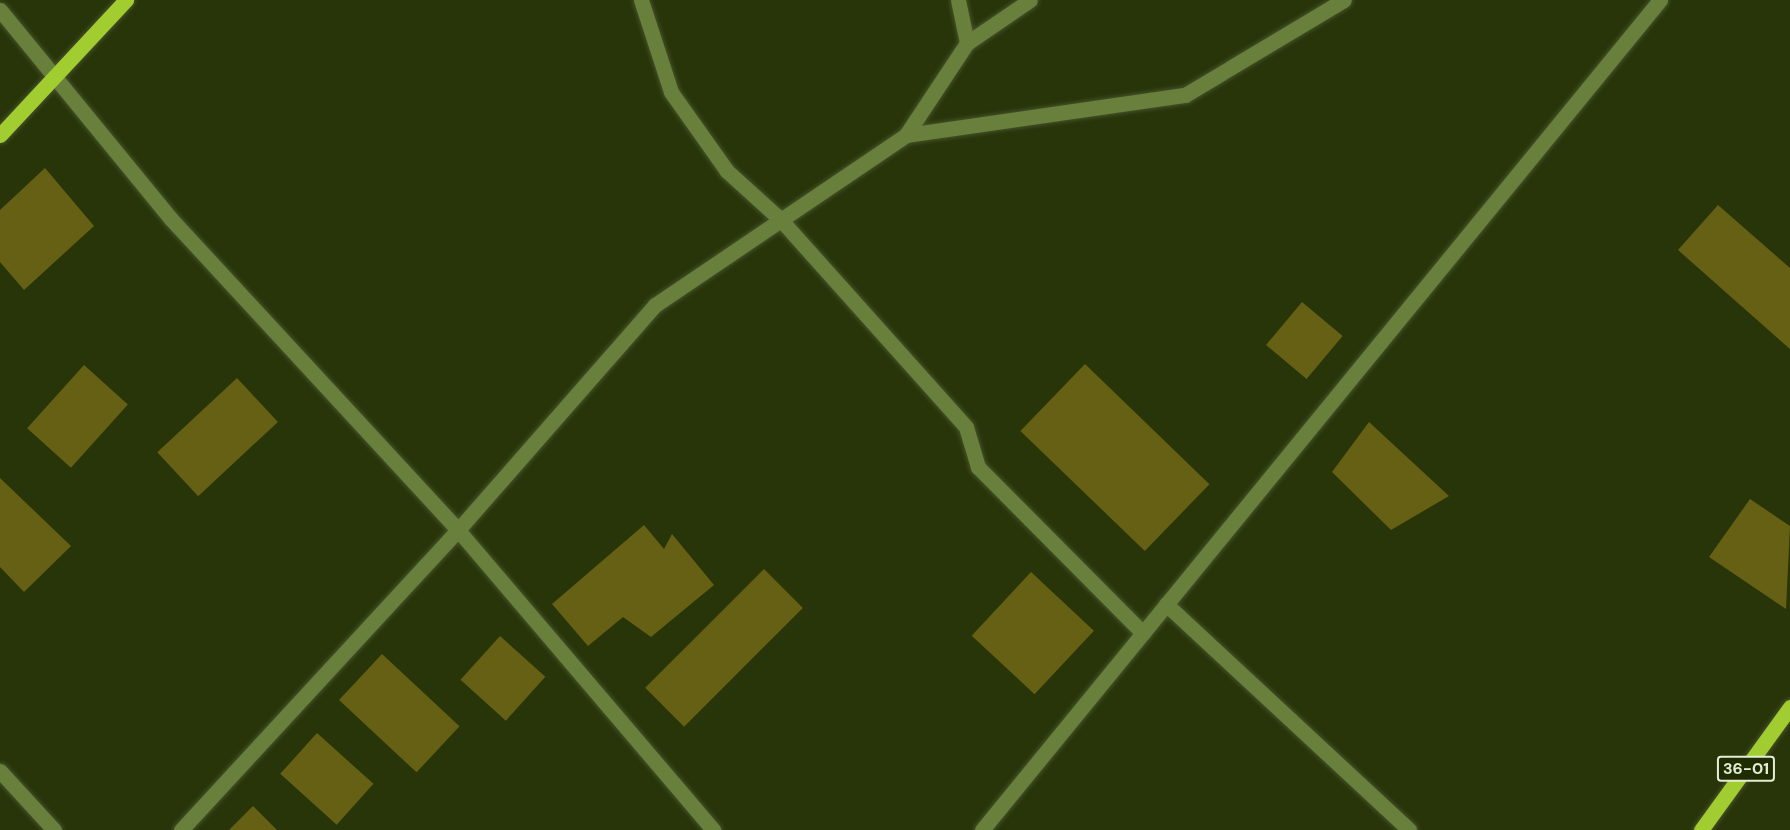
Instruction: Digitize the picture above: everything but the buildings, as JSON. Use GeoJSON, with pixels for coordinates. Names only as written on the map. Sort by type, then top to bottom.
{"type":"FeatureCollection","features":[{"type":"Feature","properties":{"kind":"main road"},"geometry":{"type":"LineString","coordinates":[[0,135],[126,0]]}},
{"type":"Feature","properties":{"kind":"main road","name":"36-01"},"geometry":{"type":"LineString","coordinates":[[1701,830],[1790,707]]}},
{"type":"Feature","properties":{"kind":"street"},"geometry":{"type":"LineString","coordinates":[[641,0],[657,61],[683,115],[727,171],[781,220],[966,427],[978,467],[1143,633]]}},
{"type":"Feature","properties":{"kind":"street"},"geometry":{"type":"LineString","coordinates":[[958,0],[967,43]]}},
{"type":"Feature","properties":{"kind":"street"},"geometry":{"type":"LineString","coordinates":[[182,830],[458,530],[655,305],[906,135],[967,43],[1030,0]]}},
{"type":"Feature","properties":{"kind":"street"},"geometry":{"type":"LineString","coordinates":[[906,135],[1185,95],[1344,0]]}},
{"type":"Feature","properties":{"kind":"street"},"geometry":{"type":"LineString","coordinates":[[981,830],[1660,0]]}},
{"type":"Feature","properties":{"kind":"street"},"geometry":{"type":"LineString","coordinates":[[0,10],[171,220],[458,530],[713,830]]}},
{"type":"Feature","properties":{"kind":"street"},"geometry":{"type":"LineString","coordinates":[[1166,604],[1409,830]]}},
{"type":"Feature","properties":{"kind":"street"},"geometry":{"type":"LineString","coordinates":[[0,771],[54,830]]}}]}
